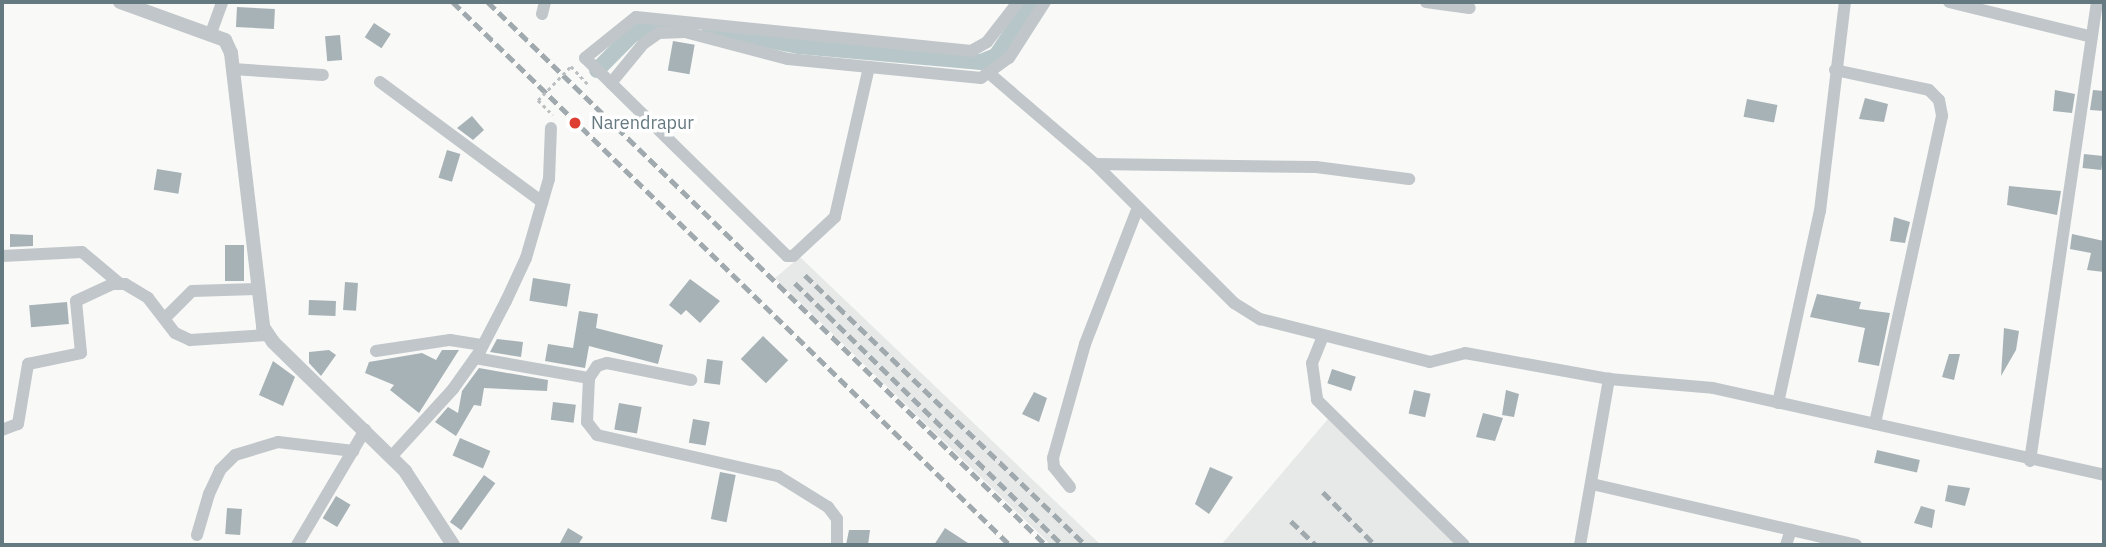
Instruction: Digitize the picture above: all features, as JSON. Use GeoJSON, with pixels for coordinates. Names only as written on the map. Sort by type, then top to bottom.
{"type":"FeatureCollection","features":[{"type":"Feature","properties":{"kind":"street"},"geometry":{"type":"LineString","coordinates":[[120,2],[225,40],[232,69],[257,289],[268,335],[405,471],[453,545]]}},
{"type":"Feature","properties":{"kind":"street"},"geometry":{"type":"LineString","coordinates":[[211,33],[222,2]]}},
{"type":"Feature","properties":{"kind":"street"},"geometry":{"type":"LineString","coordinates":[[869,67],[835,217],[787,257],[585,58],[636,17],[971,51],[987,42],[1018,2]]}},
{"type":"Feature","properties":{"kind":"street"},"geometry":{"type":"LineString","coordinates":[[611,83],[643,44],[659,33],[685,32],[788,59],[970,78],[990,74],[1009,58],[1045,2]]}},
{"type":"Feature","properties":{"kind":"street"},"geometry":{"type":"LineString","coordinates":[[1426,2],[1470,8]]}},
{"type":"Feature","properties":{"kind":"street"},"geometry":{"type":"LineString","coordinates":[[1778,402],[1819,211],[1835,70],[1846,2]]}},
{"type":"Feature","properties":{"kind":"street"},"geometry":{"type":"LineString","coordinates":[[1949,2],[2089,36]]}},
{"type":"Feature","properties":{"kind":"street"},"geometry":{"type":"LineString","coordinates":[[2031,461],[2089,36],[2097,2]]}},
{"type":"Feature","properties":{"kind":"street"},"geometry":{"type":"LineString","coordinates":[[232,69],[323,75]]}},
{"type":"Feature","properties":{"kind":"street"},"geometry":{"type":"LineString","coordinates":[[1835,70],[1929,90],[1939,100],[1942,116],[1875,424]]}},
{"type":"Feature","properties":{"kind":"street"},"geometry":{"type":"LineString","coordinates":[[990,74],[1095,164],[1137,210],[1246,311],[1323,336],[1430,362],[1465,353],[1609,379],[1680,383],[1778,402],[2031,461],[2104,475]]}},
{"type":"Feature","properties":{"kind":"street"},"geometry":{"type":"LineString","coordinates":[[380,82],[542,202]]}},
{"type":"Feature","properties":{"kind":"street"},"geometry":{"type":"LineString","coordinates":[[391,457],[475,358],[526,258],[549,179],[554,123]]}},
{"type":"Feature","properties":{"kind":"street"},"geometry":{"type":"LineString","coordinates":[[1095,164],[1316,167],[1409,178]]}},
{"type":"Feature","properties":{"kind":"street"},"geometry":{"type":"LineString","coordinates":[[1070,487],[1054,467],[1053,458],[1085,344],[1137,210]]}},
{"type":"Feature","properties":{"kind":"street"},"geometry":{"type":"LineString","coordinates":[[2,256],[82,252],[119,283],[148,298],[175,333],[190,340],[268,335]]}},
{"type":"Feature","properties":{"kind":"street"},"geometry":{"type":"LineString","coordinates":[[2,430],[18,424],[28,364],[81,353],[76,301],[119,283]]}},
{"type":"Feature","properties":{"kind":"street"},"geometry":{"type":"LineString","coordinates":[[165,318],[192,291],[257,289]]}},
{"type":"Feature","properties":{"kind":"street"},"geometry":{"type":"LineString","coordinates":[[1323,336],[1312,363],[1317,400],[1464,545]]}},
{"type":"Feature","properties":{"kind":"street"},"geometry":{"type":"LineString","coordinates":[[376,351],[450,340],[483,345]]}},
{"type":"Feature","properties":{"kind":"street"},"geometry":{"type":"LineString","coordinates":[[475,358],[589,379]]}},
{"type":"Feature","properties":{"kind":"street"},"geometry":{"type":"LineString","coordinates":[[691,380],[607,363],[597,366],[589,379],[587,422],[597,435],[778,476],[828,507],[837,519],[837,545]]}},
{"type":"Feature","properties":{"kind":"street"},"geometry":{"type":"LineString","coordinates":[[1580,545],[1609,379]]}},
{"type":"Feature","properties":{"kind":"street"},"geometry":{"type":"LineString","coordinates":[[297,545],[365,430]]}},
{"type":"Feature","properties":{"kind":"street"},"geometry":{"type":"LineString","coordinates":[[197,535],[209,494],[220,470],[235,455],[278,442],[353,451]]}},
{"type":"Feature","properties":{"kind":"street"},"geometry":{"type":"LineString","coordinates":[[1592,484],[1856,545]]}},
{"type":"Feature","properties":{"kind":"street"},"geometry":{"type":"LineString","coordinates":[[1786,545],[1791,530]]}},
{"type":"Feature","properties":{"kind":"path"},"geometry":{"type":"LineString","coordinates":[[554,123],[538,100],[570,66],[589,85]]}},
{"type":"Feature","properties":{"kind":"shaded area"},"geometry":{"type":"Polygon","coordinates":[[[800,257],[1101,545],[1051,545],[775,278],[800,257]]]}},
{"type":"Feature","properties":{"kind":"shaded area"},"geometry":{"type":"Polygon","coordinates":[[[1328,419],[1456,545],[1221,545],[1328,419]]]}},
{"type":"Feature","properties":{"kind":"building"},"geometry":{"type":"Polygon","coordinates":[[[237,7],[275,9],[274,29],[236,27],[237,7]]]}},
{"type":"Feature","properties":{"kind":"building"},"geometry":{"type":"Polygon","coordinates":[[[374,23],[391,34],[382,48],[365,37],[374,23]]]}},
{"type":"Feature","properties":{"kind":"building"},"geometry":{"type":"Polygon","coordinates":[[[340,35],[342,60],[327,61],[325,36],[340,35]]]}},
{"type":"Feature","properties":{"kind":"building"},"geometry":{"type":"Polygon","coordinates":[[[673,41],[695,45],[689,74],[668,71],[673,41]]]}},
{"type":"Feature","properties":{"kind":"building"},"geometry":{"type":"Polygon","coordinates":[[[2055,90],[2075,94],[2072,113],[2053,111],[2055,90]]]}},
{"type":"Feature","properties":{"kind":"building"},"geometry":{"type":"Polygon","coordinates":[[[2093,90],[2104,91],[2104,111],[2090,110],[2093,90]]]}},
{"type":"Feature","properties":{"kind":"building"},"geometry":{"type":"Polygon","coordinates":[[[1865,98],[1888,104],[1884,122],[1859,119],[1865,98]]]}},
{"type":"Feature","properties":{"kind":"building"},"geometry":{"type":"Polygon","coordinates":[[[1747,99],[1777,105],[1774,123],[1744,117],[1747,99]]]}},
{"type":"Feature","properties":{"kind":"building"},"geometry":{"type":"Polygon","coordinates":[[[472,116],[484,130],[473,140],[457,128],[472,116]]]}},
{"type":"Feature","properties":{"kind":"building"},"geometry":{"type":"Polygon","coordinates":[[[447,150],[460,154],[452,182],[439,178],[447,150]]]}},
{"type":"Feature","properties":{"kind":"building"},"geometry":{"type":"Polygon","coordinates":[[[2084,154],[2103,156],[2101,170],[2083,168],[2084,154]]]}},
{"type":"Feature","properties":{"kind":"building"},"geometry":{"type":"Polygon","coordinates":[[[157,169],[182,173],[178,194],[154,190],[157,169]]]}},
{"type":"Feature","properties":{"kind":"building"},"geometry":{"type":"Polygon","coordinates":[[[2009,186],[2061,191],[2057,215],[2007,205],[2009,186]]]}},
{"type":"Feature","properties":{"kind":"building"},"geometry":{"type":"Polygon","coordinates":[[[1894,217],[1910,222],[1905,243],[1890,241],[1894,217]]]}},
{"type":"Feature","properties":{"kind":"building"},"geometry":{"type":"Polygon","coordinates":[[[10,234],[33,235],[33,246],[10,247],[10,234]]]}},
{"type":"Feature","properties":{"kind":"building"},"geometry":{"type":"Polygon","coordinates":[[[2072,234],[2104,241],[2104,272],[2087,270],[2091,253],[2070,249],[2072,234]]]}},
{"type":"Feature","properties":{"kind":"building"},"geometry":{"type":"Polygon","coordinates":[[[225,245],[244,245],[244,281],[225,281],[225,245]]]}},
{"type":"Feature","properties":{"kind":"building"},"geometry":{"type":"Polygon","coordinates":[[[533,278],[571,284],[567,307],[529,301],[533,278]]]}},
{"type":"Feature","properties":{"kind":"building"},"geometry":{"type":"Polygon","coordinates":[[[690,279],[720,301],[700,323],[686,310],[681,315],[669,305],[690,279]]]}},
{"type":"Feature","properties":{"kind":"building"},"geometry":{"type":"Polygon","coordinates":[[[345,282],[358,283],[356,311],[343,310],[345,282]]]}},
{"type":"Feature","properties":{"kind":"building"},"geometry":{"type":"Polygon","coordinates":[[[1817,294],[1861,302],[1859,309],[1890,313],[1879,366],[1858,362],[1865,328],[1810,317],[1817,294]]]}},
{"type":"Feature","properties":{"kind":"building"},"geometry":{"type":"Polygon","coordinates":[[[309,300],[336,301],[335,316],[308,315],[309,300]]]}},
{"type":"Feature","properties":{"kind":"building"},"geometry":{"type":"Polygon","coordinates":[[[67,302],[69,324],[31,327],[29,305],[67,302]]]}},
{"type":"Feature","properties":{"kind":"building"},"geometry":{"type":"Polygon","coordinates":[[[579,311],[598,314],[596,328],[663,345],[658,364],[589,346],[585,368],[545,361],[548,344],[573,348],[579,311]]]}},
{"type":"Feature","properties":{"kind":"building"},"geometry":{"type":"Polygon","coordinates":[[[2004,328],[2019,331],[2016,350],[2001,376],[2004,328]]]}},
{"type":"Feature","properties":{"kind":"building"},"geometry":{"type":"Polygon","coordinates":[[[763,336],[788,360],[766,383],[741,359],[763,336]]]}},
{"type":"Feature","properties":{"kind":"building"},"geometry":{"type":"Polygon","coordinates":[[[497,339],[523,342],[521,357],[490,352],[497,339]]]}},
{"type":"Feature","properties":{"kind":"building"},"geometry":{"type":"Polygon","coordinates":[[[329,350],[336,355],[321,376],[309,363],[309,352],[329,350]]]}},
{"type":"Feature","properties":{"kind":"building"},"geometry":{"type":"Polygon","coordinates":[[[442,350],[459,350],[419,413],[390,390],[394,385],[365,373],[369,362],[422,353],[436,360],[442,350]]]}},
{"type":"Feature","properties":{"kind":"building"},"geometry":{"type":"Polygon","coordinates":[[[1949,354],[1960,354],[1954,380],[1942,377],[1949,354]]]}},
{"type":"Feature","properties":{"kind":"building"},"geometry":{"type":"Polygon","coordinates":[[[707,359],[723,361],[720,385],[704,383],[707,359]]]}},
{"type":"Feature","properties":{"kind":"building"},"geometry":{"type":"Polygon","coordinates":[[[273,361],[295,377],[283,406],[259,395],[273,361]]]}},
{"type":"Feature","properties":{"kind":"building"},"geometry":{"type":"Polygon","coordinates":[[[479,368],[548,380],[547,391],[484,388],[481,406],[474,405],[456,436],[435,422],[448,407],[458,413],[462,391],[479,368]]]}},
{"type":"Feature","properties":{"kind":"building"},"geometry":{"type":"Polygon","coordinates":[[[1332,369],[1356,377],[1351,391],[1327,383],[1332,369]]]}},
{"type":"Feature","properties":{"kind":"building"},"geometry":{"type":"Polygon","coordinates":[[[1414,390],[1431,394],[1425,417],[1409,413],[1414,390]]]}},
{"type":"Feature","properties":{"kind":"building"},"geometry":{"type":"Polygon","coordinates":[[[1506,390],[1519,394],[1514,417],[1502,415],[1506,390]]]}},
{"type":"Feature","properties":{"kind":"building"},"geometry":{"type":"Polygon","coordinates":[[[1034,392],[1047,398],[1039,422],[1022,414],[1034,392]]]}},
{"type":"Feature","properties":{"kind":"building"},"geometry":{"type":"Polygon","coordinates":[[[553,402],[576,405],[574,423],[551,420],[553,402]]]}},
{"type":"Feature","properties":{"kind":"building"},"geometry":{"type":"Polygon","coordinates":[[[619,403],[642,407],[637,434],[614,430],[619,403]]]}},
{"type":"Feature","properties":{"kind":"building"},"geometry":{"type":"Polygon","coordinates":[[[1483,413],[1503,418],[1495,441],[1476,437],[1483,413]]]}},
{"type":"Feature","properties":{"kind":"building"},"geometry":{"type":"Polygon","coordinates":[[[693,419],[710,422],[706,446],[689,443],[693,419]]]}},
{"type":"Feature","properties":{"kind":"building"},"geometry":{"type":"Polygon","coordinates":[[[460,438],[490,451],[483,468],[453,455],[460,438]]]}},
{"type":"Feature","properties":{"kind":"building"},"geometry":{"type":"Polygon","coordinates":[[[1877,450],[1920,460],[1917,473],[1874,463],[1877,450]]]}},
{"type":"Feature","properties":{"kind":"building"},"geometry":{"type":"Polygon","coordinates":[[[1210,467],[1233,477],[1209,514],[1195,504],[1210,467]]]}},
{"type":"Feature","properties":{"kind":"building"},"geometry":{"type":"Polygon","coordinates":[[[720,472],[736,475],[727,522],[711,519],[720,472]]]}},
{"type":"Feature","properties":{"kind":"building"},"geometry":{"type":"Polygon","coordinates":[[[484,475],[495,483],[461,530],[450,522],[484,475]]]}},
{"type":"Feature","properties":{"kind":"building"},"geometry":{"type":"Polygon","coordinates":[[[1948,485],[1970,488],[1965,506],[1945,501],[1948,485]]]}},
{"type":"Feature","properties":{"kind":"building"},"geometry":{"type":"Polygon","coordinates":[[[336,496],[351,505],[337,527],[323,518],[336,496]]]}},
{"type":"Feature","properties":{"kind":"building"},"geometry":{"type":"Polygon","coordinates":[[[1921,506],[1935,510],[1932,528],[1914,523],[1921,506]]]}},
{"type":"Feature","properties":{"kind":"building"},"geometry":{"type":"Polygon","coordinates":[[[227,508],[242,509],[240,535],[225,534],[227,508]]]}},
{"type":"Feature","properties":{"kind":"building"},"geometry":{"type":"Polygon","coordinates":[[[568,528],[583,537],[578,545],[559,545],[568,528]]]}},
{"type":"Feature","properties":{"kind":"building"},"geometry":{"type":"Polygon","coordinates":[[[945,528],[971,545],[934,545],[945,528]]]}},
{"type":"Feature","properties":{"kind":"building"},"geometry":{"type":"Polygon","coordinates":[[[849,530],[870,530],[868,545],[846,545],[849,530]]]}},
{"type":"Feature","properties":{"kind":"waterway"},"geometry":{"type":"LineString","coordinates":[[710,29],[799,46],[981,62],[996,56],[1032,2]]}},
{"type":"Feature","properties":{"kind":"waterway"},"geometry":{"type":"LineString","coordinates":[[597,70],[633,34],[649,27],[678,25]]}},
{"type":"Feature","properties":{"kind":"railway"},"geometry":{"type":"LineString","coordinates":[[453,2],[1010,545]]}},
{"type":"Feature","properties":{"kind":"railway"},"geometry":{"type":"LineString","coordinates":[[488,2],[1046,545]]}},
{"type":"Feature","properties":{"kind":"railway"},"geometry":{"type":"LineString","coordinates":[[805,275],[1086,545]]}},
{"type":"Feature","properties":{"kind":"railway"},"geometry":{"type":"LineString","coordinates":[[795,283],[1063,545]]}},
{"type":"Feature","properties":{"kind":"railway"},"geometry":{"type":"LineString","coordinates":[[1323,492],[1375,545]]}},
{"type":"Feature","properties":{"kind":"railway"},"geometry":{"type":"LineString","coordinates":[[1291,521],[1316,545]]}},
{"type":"Feature","properties":{"kind":"place","name":"Narendrapur"},"geometry":{"type":"Point","coordinates":[575,123]}}]}
